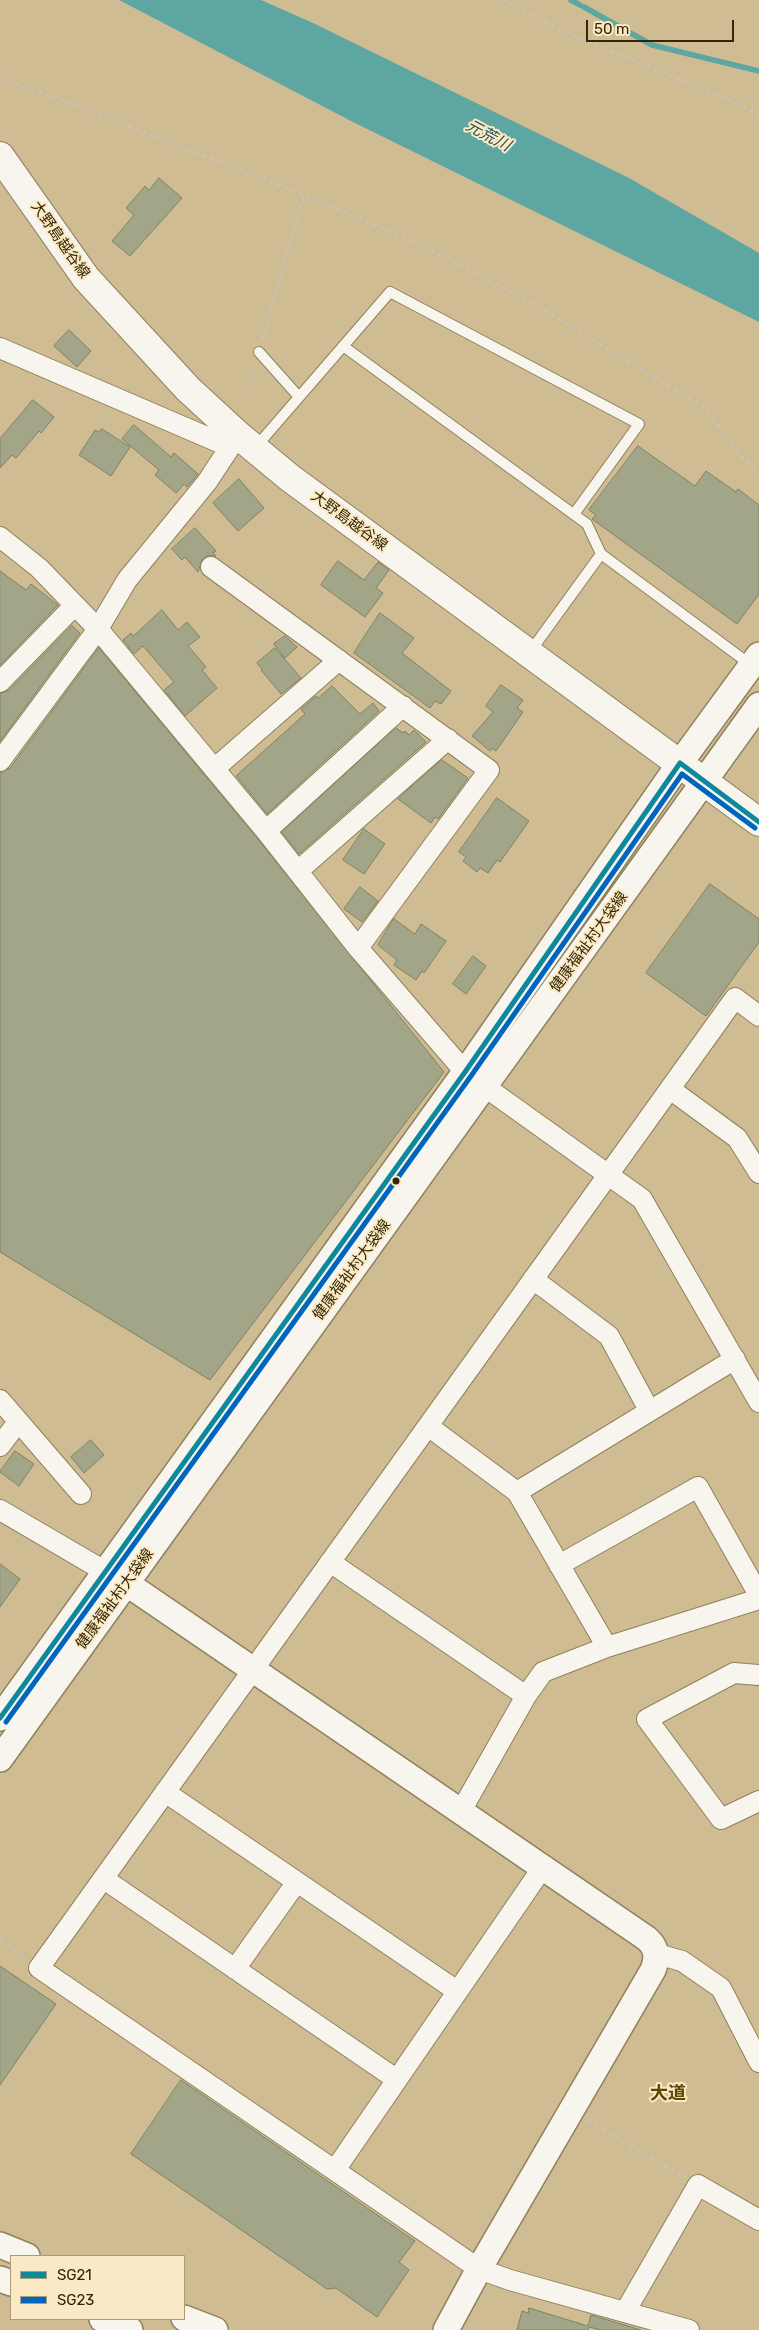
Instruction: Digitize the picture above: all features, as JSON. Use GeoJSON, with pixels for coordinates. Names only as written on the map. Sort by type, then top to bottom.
{"type":"FeatureCollection","features":[{"type":"Feature","properties":{"kind":"main road","name":"大野島越谷線"},"geometry":{"type":"LineString","coordinates":[[0,156],[86,278],[241,444],[759,822]]}},
{"type":"Feature","properties":{"kind":"street"},"geometry":{"type":"LineString","coordinates":[[0,348],[241,444],[207,482],[127,580],[98,629],[0,761]]}},
{"type":"Feature","properties":{"kind":"street"},"geometry":{"type":"LineString","coordinates":[[3,546],[39,568],[98,629],[266,831],[358,948],[474,1079],[606,1176],[642,1199],[759,1402]]}},
{"type":"Feature","properties":{"kind":"street"},"geometry":{"type":"LineString","coordinates":[[211,567],[489,770],[358,948]]}},
{"type":"Feature","properties":{"kind":"street"},"geometry":{"type":"LineString","coordinates":[[0,682],[75,605]]}},
{"type":"Feature","properties":{"kind":"street"},"geometry":{"type":"LineString","coordinates":[[214,769],[339,660]]}},
{"type":"Feature","properties":{"kind":"street","name":"健康福祉村大袋線"},"geometry":{"type":"LineString","coordinates":[[474,1079],[680,763],[755,660]]}},
{"type":"Feature","properties":{"kind":"street","name":"健康福祉村大袋線"},"geometry":{"type":"LineString","coordinates":[[0,1759],[116,1578],[474,1079],[704,782],[759,705]]}},
{"type":"Feature","properties":{"kind":"street"},"geometry":{"type":"LineString","coordinates":[[266,831],[403,706]]}},
{"type":"Feature","properties":{"kind":"street"},"geometry":{"type":"LineString","coordinates":[[298,871],[448,739]]}},
{"type":"Feature","properties":{"kind":"street"},"geometry":{"type":"LineString","coordinates":[[689,2330],[510,2280],[479,2269],[39,1968],[735,998],[759,1016]]}},
{"type":"Feature","properties":{"kind":"street"},"geometry":{"type":"LineString","coordinates":[[670,1089],[737,1138],[759,1173]]}},
{"type":"Feature","properties":{"kind":"street"},"geometry":{"type":"LineString","coordinates":[[533,1279],[609,1336],[649,1410]]}},
{"type":"Feature","properties":{"kind":"street"},"geometry":{"type":"LineString","coordinates":[[517,1492],[735,1359]]}},
{"type":"Feature","properties":{"kind":"street"},"geometry":{"type":"LineString","coordinates":[[0,1400],[81,1494]]}},
{"type":"Feature","properties":{"kind":"street"},"geometry":{"type":"LineString","coordinates":[[0,1446],[18,1422]]}},
{"type":"Feature","properties":{"kind":"street"},"geometry":{"type":"LineString","coordinates":[[428,1426],[517,1492],[606,1646]]}},
{"type":"Feature","properties":{"kind":"street"},"geometry":{"type":"LineString","coordinates":[[461,1811],[526,1696],[543,1672],[606,1646],[759,1597],[698,1487],[560,1565]]}},
{"type":"Feature","properties":{"kind":"street"},"geometry":{"type":"LineString","coordinates":[[0,1510],[116,1578],[253,1668],[651,1942],[657,1954],[653,1970],[479,2269],[446,2330]]}},
{"type":"Feature","properties":{"kind":"street"},"geometry":{"type":"LineString","coordinates":[[330,1562],[526,1696]]}},
{"type":"Feature","properties":{"kind":"street","name":"健康福祉村大袋線"},"geometry":{"type":"LineString","coordinates":[[0,1718],[116,1578]]}},
{"type":"Feature","properties":{"kind":"street"},"geometry":{"type":"LineString","coordinates":[[759,1675],[734,1673],[647,1719],[721,1819],[759,1801]]}},
{"type":"Feature","properties":{"kind":"street"},"geometry":{"type":"LineString","coordinates":[[166,1792],[457,1991]]}},
{"type":"Feature","properties":{"kind":"street"},"geometry":{"type":"LineString","coordinates":[[335,2170],[543,1867]]}},
{"type":"Feature","properties":{"kind":"street"},"geometry":{"type":"LineString","coordinates":[[104,1879],[396,2079]]}},
{"type":"Feature","properties":{"kind":"street"},"geometry":{"type":"LineString","coordinates":[[235,1969],[296,1882]]}},
{"type":"Feature","properties":{"kind":"street"},"geometry":{"type":"LineString","coordinates":[[657,1954],[682,1961],[721,1988],[759,2062]]}},
{"type":"Feature","properties":{"kind":"street"},"geometry":{"type":"LineString","coordinates":[[625,2312],[698,2185],[759,2220]]}},
{"type":"Feature","properties":{"kind":"street"},"geometry":{"type":"LineString","coordinates":[[0,2246],[24,2255]]}},
{"type":"Feature","properties":{"kind":"street"},"geometry":{"type":"LineString","coordinates":[[185,2318],[216,2330]]}},
{"type":"Feature","properties":{"kind":"street"},"geometry":{"type":"LineString","coordinates":[[105,2320],[130,2330]]}},
{"type":"Feature","properties":{"kind":"lane"},"geometry":{"type":"LineString","coordinates":[[241,444],[298,397],[390,292],[639,424],[574,514]]}},
{"type":"Feature","properties":{"kind":"lane"},"geometry":{"type":"LineString","coordinates":[[343,346],[587,524],[600,554],[755,660]]}},
{"type":"Feature","properties":{"kind":"lane"},"geometry":{"type":"LineString","coordinates":[[259,352],[298,397]]}},
{"type":"Feature","properties":{"kind":"lane"},"geometry":{"type":"LineString","coordinates":[[529,653],[600,554]]}},
{"type":"Feature","properties":{"kind":"path"},"geometry":{"type":"LineString","coordinates":[[501,0],[581,39],[737,103],[759,115]]}},
{"type":"Feature","properties":{"kind":"path"},"geometry":{"type":"LineString","coordinates":[[0,79],[62,100],[304,195],[417,243],[539,307],[697,402],[705,408],[742,457],[759,472]]}},
{"type":"Feature","properties":{"kind":"path"},"geometry":{"type":"LineString","coordinates":[[248,386],[304,195]]}},
{"type":"Feature","properties":{"kind":"path"},"geometry":{"type":"LineString","coordinates":[[0,1940],[39,1968]]}},
{"type":"Feature","properties":{"kind":"path"},"geometry":{"type":"LineString","coordinates":[[572,2112],[698,2185]]}},
{"type":"Feature","properties":{"kind":"water","name":"元荒川"},"geometry":{"type":"Polygon","coordinates":[[[119,0],[261,0],[313,23],[629,178],[759,253],[759,322],[351,121],[119,0]]]}},
{"type":"Feature","properties":{"kind":"building"},"geometry":{"type":"Polygon","coordinates":[[[159,178],[182,198],[130,256],[112,241],[134,215],[126,208],[145,186],[149,190],[159,178]]]}},
{"type":"Feature","properties":{"kind":"building"},"geometry":{"type":"Polygon","coordinates":[[[69,330],[91,351],[77,367],[54,346],[69,330]]]}},
{"type":"Feature","properties":{"kind":"building"},"geometry":{"type":"Polygon","coordinates":[[[33,400],[54,417],[16,458],[12,455],[0,468],[0,439],[33,400]]]}},
{"type":"Feature","properties":{"kind":"building"},"geometry":{"type":"Polygon","coordinates":[[[134,425],[171,457],[174,453],[198,474],[187,487],[184,484],[176,493],[155,475],[159,470],[122,439],[134,425]]]}},
{"type":"Feature","properties":{"kind":"building"},"geometry":{"type":"Polygon","coordinates":[[[102,429],[130,447],[111,476],[79,455],[95,430],[99,432],[102,429]]]}},
{"type":"Feature","properties":{"kind":"building"},"geometry":{"type":"Polygon","coordinates":[[[638,446],[695,486],[706,471],[736,492],[738,489],[759,505],[759,594],[737,624],[592,519],[596,515],[589,510],[638,446]]]}},
{"type":"Feature","properties":{"kind":"building"},"geometry":{"type":"Polygon","coordinates":[[[239,479],[264,508],[238,531],[213,503],[239,479]]]}},
{"type":"Feature","properties":{"kind":"building"},"geometry":{"type":"Polygon","coordinates":[[[195,528],[216,551],[213,553],[216,556],[207,556],[202,560],[198,572],[185,557],[182,560],[172,549],[195,528]]]}},
{"type":"Feature","properties":{"kind":"building"},"geometry":{"type":"Polygon","coordinates":[[[338,561],[364,580],[378,562],[389,570],[376,588],[383,593],[365,617],[321,585],[338,561]]]}},
{"type":"Feature","properties":{"kind":"building"},"geometry":{"type":"Polygon","coordinates":[[[0,571],[26,590],[31,584],[58,605],[0,665],[0,571]]]}},
{"type":"Feature","properties":{"kind":"building"},"geometry":{"type":"Polygon","coordinates":[[[162,610],[178,630],[187,622],[200,637],[188,646],[206,667],[202,670],[217,688],[185,716],[164,690],[174,682],[143,646],[134,654],[123,640],[131,633],[133,636],[162,610]]]}},
{"type":"Feature","properties":{"kind":"building"},"geometry":{"type":"Polygon","coordinates":[[[380,613],[414,638],[402,653],[451,691],[441,704],[435,701],[430,708],[354,653],[380,613]]]}},
{"type":"Feature","properties":{"kind":"building"},"geometry":{"type":"Polygon","coordinates":[[[72,626],[80,633],[0,741],[0,694],[9,690],[72,626]]]}},
{"type":"Feature","properties":{"kind":"building"},"geometry":{"type":"Polygon","coordinates":[[[285,636],[297,647],[285,658],[274,644],[285,636]]]}},
{"type":"Feature","properties":{"kind":"building"},"geometry":{"type":"Polygon","coordinates":[[[99,648],[257,838],[444,1072],[210,1380],[0,1252],[0,773],[10,768],[99,648]]]}},
{"type":"Feature","properties":{"kind":"building"},"geometry":{"type":"Polygon","coordinates":[[[275,648],[301,678],[281,694],[257,663],[275,648]]]}},
{"type":"Feature","properties":{"kind":"building"},"geometry":{"type":"Polygon","coordinates":[[[501,685],[523,700],[517,708],[523,712],[496,751],[492,748],[490,751],[472,736],[493,712],[486,706],[501,685]]]}},
{"type":"Feature","properties":{"kind":"building"},"geometry":{"type":"Polygon","coordinates":[[[332,686],[360,714],[373,703],[379,711],[267,814],[236,776],[305,714],[301,709],[316,696],[318,698],[332,686]]]}},
{"type":"Feature","properties":{"kind":"building"},"geometry":{"type":"Polygon","coordinates":[[[396,728],[403,733],[405,731],[409,735],[414,730],[426,742],[299,854],[282,832],[396,728]]]}},
{"type":"Feature","properties":{"kind":"building"},"geometry":{"type":"Polygon","coordinates":[[[442,760],[468,778],[438,819],[435,817],[431,823],[398,799],[442,760]]]}},
{"type":"Feature","properties":{"kind":"building"},"geometry":{"type":"Polygon","coordinates":[[[497,798],[529,821],[500,862],[497,860],[488,873],[480,868],[477,872],[463,861],[466,857],[459,852],[497,798]]]}},
{"type":"Feature","properties":{"kind":"building"},"geometry":{"type":"Polygon","coordinates":[[[364,829],[385,844],[364,874],[343,860],[364,829]]]}},
{"type":"Feature","properties":{"kind":"building"},"geometry":{"type":"Polygon","coordinates":[[[710,884],[759,919],[759,942],[706,1016],[646,973],[710,884]]]}},
{"type":"Feature","properties":{"kind":"building"},"geometry":{"type":"Polygon","coordinates":[[[360,887],[378,901],[362,922],[344,909],[360,887]]]}},
{"type":"Feature","properties":{"kind":"building"},"geometry":{"type":"Polygon","coordinates":[[[394,919],[415,934],[421,924],[446,941],[424,973],[422,971],[416,980],[394,965],[397,960],[378,945],[394,919]]]}},
{"type":"Feature","properties":{"kind":"building"},"geometry":{"type":"Polygon","coordinates":[[[473,956],[486,966],[466,994],[453,984],[473,956]]]}},
{"type":"Feature","properties":{"kind":"building"},"geometry":{"type":"Polygon","coordinates":[[[91,1440],[104,1455],[84,1473],[71,1457],[91,1440]]]}},
{"type":"Feature","properties":{"kind":"building"},"geometry":{"type":"Polygon","coordinates":[[[15,1451],[34,1464],[19,1486],[0,1472],[15,1451]]]}},
{"type":"Feature","properties":{"kind":"building"},"geometry":{"type":"Polygon","coordinates":[[[0,1564],[20,1579],[0,1607],[0,1564]]]}},
{"type":"Feature","properties":{"kind":"building"},"geometry":{"type":"Polygon","coordinates":[[[0,1966],[56,2004],[0,2085],[0,1966]]]}},
{"type":"Feature","properties":{"kind":"building"},"geometry":{"type":"Polygon","coordinates":[[[181,2080],[415,2241],[399,2262],[409,2270],[377,2317],[336,2288],[327,2289],[131,2154],[181,2080]]]}},
{"type":"Feature","properties":{"kind":"building"},"geometry":{"type":"Polygon","coordinates":[[[529,2308],[588,2326],[591,2315],[641,2330],[601,2330],[589,2327],[588,2330],[517,2330],[522,2311],[528,2313],[529,2308]]]}},
{"type":"Feature","properties":{"kind":"waterway"},"geometry":{"type":"LineString","coordinates":[[571,0],[580,5]]}},
{"type":"Feature","properties":{"kind":"waterway"},"geometry":{"type":"LineString","coordinates":[[584,7],[652,45],[759,71]]}},
{"type":"Feature","properties":{"kind":"transit line","name":"SG21"},"geometry":{"type":"LineString","coordinates":[[0,1718],[465,1072],[680,763],[759,822]]}},
{"type":"Feature","properties":{"kind":"transit line","name":"SG23"},"geometry":{"type":"LineString","coordinates":[[6,1722],[471,1076],[682,774],[755,828]]}},
{"type":"Feature","properties":{"kind":"district","name":"大道"},"geometry":{"type":"Point","coordinates":[668,2094]}}]}
